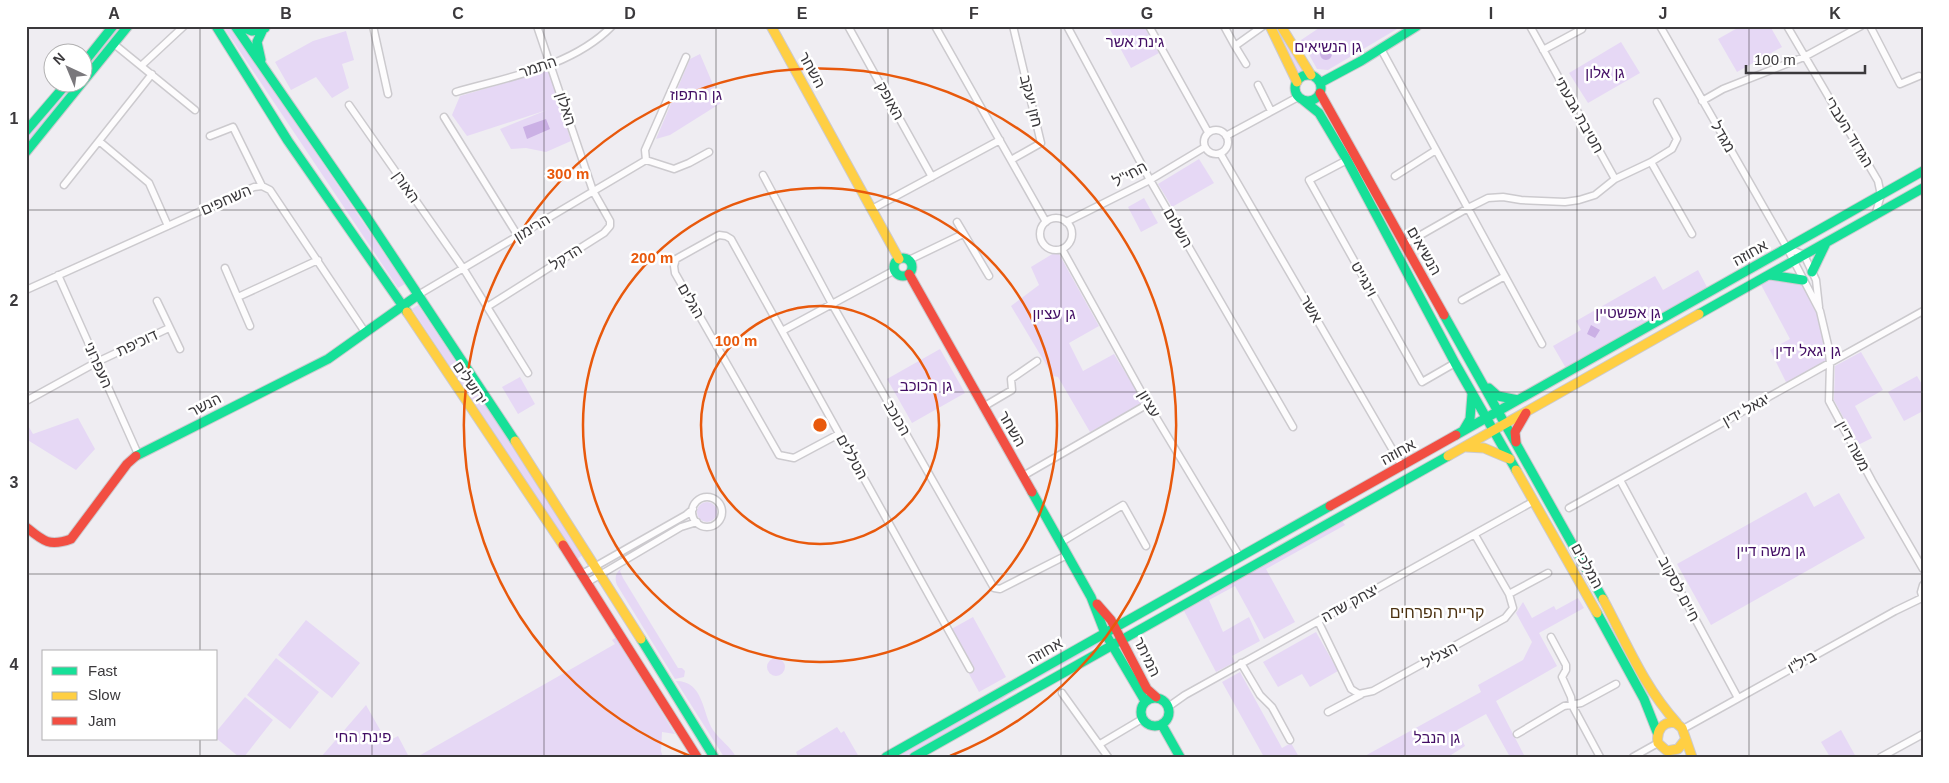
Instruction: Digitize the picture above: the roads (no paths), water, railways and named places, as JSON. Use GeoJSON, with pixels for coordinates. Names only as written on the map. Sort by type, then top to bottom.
{"type":"FeatureCollection","features":[{"type":"Feature","properties":{"kind":"main road"},"geometry":{"type":"LineString","coordinates":[[92,52],[113,26]]}},
{"type":"Feature","properties":{"kind":"main road"},"geometry":{"type":"LineString","coordinates":[[26,152],[128,26]]}},
{"type":"Feature","properties":{"kind":"main road","name":"ירושלים"},"geometry":{"type":"LineString","coordinates":[[216,26],[288,141],[403,306],[588,582],[697,757]]}},
{"type":"Feature","properties":{"kind":"main road","name":"ירושלים"},"geometry":{"type":"LineString","coordinates":[[235,26],[418,295],[596,566],[714,757]]}},
{"type":"Feature","properties":{"kind":"main road"},"geometry":{"type":"LineString","coordinates":[[240,26],[249,31],[265,28]]}},
{"type":"Feature","properties":{"kind":"main road","name":"השחר"},"geometry":{"type":"LineString","coordinates":[[771,26],[899,259]]}},
{"type":"Feature","properties":{"kind":"main road"},"geometry":{"type":"LineString","coordinates":[[1270,26],[1297,82]]}},
{"type":"Feature","properties":{"kind":"main road"},"geometry":{"type":"LineString","coordinates":[[1281,26],[1311,75],[1320,83],[1320,93],[1314,100],[1301,99],[1295,87],[1297,82],[1305,75],[1311,75]]}},
{"type":"Feature","properties":{"kind":"main road"},"geometry":{"type":"LineString","coordinates":[[1320,83],[1381,49],[1417,26]]}},
{"type":"Feature","properties":{"kind":"main road"},"geometry":{"type":"LineString","coordinates":[[262,65],[257,42],[265,28]]}},
{"type":"Feature","properties":{"kind":"main road"},"geometry":{"type":"LineString","coordinates":[[26,131],[59,92]]}},
{"type":"Feature","properties":{"kind":"main road","name":"הנשיאים"},"geometry":{"type":"LineString","coordinates":[[1320,93],[1506,423]]}},
{"type":"Feature","properties":{"kind":"main road","name":"הנשיאים"},"geometry":{"type":"LineString","coordinates":[[1301,99],[1319,113],[1347,160],[1486,418]]}},
{"type":"Feature","properties":{"kind":"main road","name":"אחוזה"},"geometry":{"type":"LineString","coordinates":[[886,757],[1923,172]]}},
{"type":"Feature","properties":{"kind":"main road","name":"אחוזה"},"geometry":{"type":"LineString","coordinates":[[914,757],[1923,188]]}},
{"type":"Feature","properties":{"kind":"main road"},"geometry":{"type":"LineString","coordinates":[[1812,272],[1827,242]]}},
{"type":"Feature","properties":{"kind":"main road"},"geometry":{"type":"LineString","coordinates":[[899,259],[909,260],[913,266],[909,274],[901,276],[894,270],[899,259]]}},
{"type":"Feature","properties":{"kind":"main road","name":"השחר"},"geometry":{"type":"LineString","coordinates":[[909,274],[1091,597],[1105,633]]}},
{"type":"Feature","properties":{"kind":"main road"},"geometry":{"type":"LineString","coordinates":[[1770,275],[1803,280]]}},
{"type":"Feature","properties":{"kind":"main road","name":"הנשר"},"geometry":{"type":"LineString","coordinates":[[26,527],[46,543],[59,545],[71,539],[127,464],[138,454],[328,358],[418,295]]}},
{"type":"Feature","properties":{"kind":"main road"},"geometry":{"type":"LineString","coordinates":[[1484,385],[1498,396],[1518,400]]}},
{"type":"Feature","properties":{"kind":"main road"},"geometry":{"type":"LineString","coordinates":[[1464,431],[1470,419],[1472,393]]}},
{"type":"Feature","properties":{"kind":"main road"},"geometry":{"type":"LineString","coordinates":[[1516,444],[1515,432],[1528,411]]}},
{"type":"Feature","properties":{"kind":"main road","name":"המלכים"},"geometry":{"type":"LineString","coordinates":[[1486,418],[1644,699],[1657,732]]}},
{"type":"Feature","properties":{"kind":"main road","name":"המלכים"},"geometry":{"type":"LineString","coordinates":[[1506,423],[1654,695],[1667,713],[1680,726]]}},
{"type":"Feature","properties":{"kind":"main road"},"geometry":{"type":"LineString","coordinates":[[1464,447],[1484,448],[1510,459]]}},
{"type":"Feature","properties":{"kind":"main road","name":"השחר"},"geometry":{"type":"LineString","coordinates":[[1091,597],[1112,620],[1115,627]]}},
{"type":"Feature","properties":{"kind":"main road","name":"המיתר"},"geometry":{"type":"LineString","coordinates":[[1115,627],[1147,689],[1156,698]]}},
{"type":"Feature","properties":{"kind":"main road","name":"המיתר"},"geometry":{"type":"LineString","coordinates":[[1105,633],[1145,701]]}},
{"type":"Feature","properties":{"kind":"main road"},"geometry":{"type":"LineString","coordinates":[[1156,698],[1161,699],[1168,706],[1169,715],[1162,725],[1151,726],[1142,719],[1140,710],[1145,701],[1156,698]]}},
{"type":"Feature","properties":{"kind":"main road"},"geometry":{"type":"LineString","coordinates":[[1685,740],[1680,748],[1670,754],[1658,743],[1657,732],[1667,722],[1680,726],[1692,757]]}},
{"type":"Feature","properties":{"kind":"main road"},"geometry":{"type":"LineString","coordinates":[[1162,725],[1180,757]]}},
{"type":"Feature","properties":{"kind":"street"},"geometry":{"type":"LineString","coordinates":[[141,66],[184,26]]}},
{"type":"Feature","properties":{"kind":"street"},"geometry":{"type":"LineString","coordinates":[[373,26],[388,94]]}},
{"type":"Feature","properties":{"kind":"street","name":"האלון"},"geometry":{"type":"LineString","coordinates":[[537,26],[593,192]]}},
{"type":"Feature","properties":{"kind":"street","name":"התמר"},"geometry":{"type":"LineString","coordinates":[[456,92],[551,65],[586,47],[612,26]]}},
{"type":"Feature","properties":{"kind":"street","name":"האופק"},"geometry":{"type":"LineString","coordinates":[[848,26],[932,177]]}},
{"type":"Feature","properties":{"kind":"street"},"geometry":{"type":"LineString","coordinates":[[935,26],[1046,222]]}},
{"type":"Feature","properties":{"kind":"street","name":"חזן יעקב"},"geometry":{"type":"LineString","coordinates":[[1011,160],[1041,143],[1013,26]]}},
{"type":"Feature","properties":{"kind":"street","name":"השלום"},"geometry":{"type":"LineString","coordinates":[[1067,26],[1150,180],[1293,427]]}},
{"type":"Feature","properties":{"kind":"street"},"geometry":{"type":"LineString","coordinates":[[1149,26],[1208,132]]}},
{"type":"Feature","properties":{"kind":"street"},"geometry":{"type":"LineString","coordinates":[[1224,26],[1246,64]]}},
{"type":"Feature","properties":{"kind":"street"},"geometry":{"type":"LineString","coordinates":[[1235,46],[1263,26]]}},
{"type":"Feature","properties":{"kind":"street","name":"חטיבת גבעתי"},"geometry":{"type":"LineString","coordinates":[[1530,26],[1615,179]]}},
{"type":"Feature","properties":{"kind":"street","name":"מגדל"},"geometry":{"type":"LineString","coordinates":[[1660,26],[1787,248]]}},
{"type":"Feature","properties":{"kind":"street","name":"הגדוד העברי"},"geometry":{"type":"LineString","coordinates":[[1787,26],[1878,181],[1881,195]]}},
{"type":"Feature","properties":{"kind":"street"},"geometry":{"type":"LineString","coordinates":[[1702,100],[1723,89],[1804,57],[1861,26]]}},
{"type":"Feature","properties":{"kind":"street"},"geometry":{"type":"LineString","coordinates":[[1870,26],[1900,84],[1919,76]]}},
{"type":"Feature","properties":{"kind":"street"},"geometry":{"type":"LineString","coordinates":[[1543,50],[1582,29]]}},
{"type":"Feature","properties":{"kind":"street"},"geometry":{"type":"LineString","coordinates":[[114,44],[195,110]]}},
{"type":"Feature","properties":{"kind":"street"},"geometry":{"type":"LineString","coordinates":[[1381,49],[1542,344]]}},
{"type":"Feature","properties":{"kind":"street"},"geometry":{"type":"LineString","coordinates":[[686,57],[645,150],[646,160],[674,169],[710,152]]}},
{"type":"Feature","properties":{"kind":"street"},"geometry":{"type":"LineString","coordinates":[[64,185],[152,74]]}},
{"type":"Feature","properties":{"kind":"street"},"geometry":{"type":"LineString","coordinates":[[1258,86],[1271,111]]}},
{"type":"Feature","properties":{"kind":"street"},"geometry":{"type":"LineString","coordinates":[[1226,136],[1271,111],[1301,99]]}},
{"type":"Feature","properties":{"kind":"street"},"geometry":{"type":"LineString","coordinates":[[1405,244],[1488,198],[1503,197],[1551,202],[1579,200],[1595,195],[1615,179],[1651,162],[1672,149],[1677,139],[1657,102]]}},
{"type":"Feature","properties":{"kind":"street","name":"האורן"},"geometry":{"type":"LineString","coordinates":[[349,106],[464,268],[528,373]]}},
{"type":"Feature","properties":{"kind":"street"},"geometry":{"type":"LineString","coordinates":[[444,117],[518,236]]}},
{"type":"Feature","properties":{"kind":"street"},"geometry":{"type":"LineString","coordinates":[[210,136],[233,127],[262,186]]}},
{"type":"Feature","properties":{"kind":"street"},"geometry":{"type":"LineString","coordinates":[[1220,130],[1226,136],[1228,144],[1224,151],[1211,153],[1205,147],[1204,138],[1208,132],[1220,130]]}},
{"type":"Feature","properties":{"kind":"street"},"geometry":{"type":"LineString","coordinates":[[872,209],[1000,140]]}},
{"type":"Feature","properties":{"kind":"street"},"geometry":{"type":"LineString","coordinates":[[99,141],[149,183],[168,226]]}},
{"type":"Feature","properties":{"kind":"street","name":"החי\"ל"},"geometry":{"type":"LineString","coordinates":[[1066,222],[1150,180],[1205,147]]}},
{"type":"Feature","properties":{"kind":"street"},"geometry":{"type":"LineString","coordinates":[[1395,176],[1436,150]]}},
{"type":"Feature","properties":{"kind":"street","name":"אשר"},"geometry":{"type":"LineString","coordinates":[[1220,153],[1402,466]]}},
{"type":"Feature","properties":{"kind":"street","name":"הרימון"},"geometry":{"type":"LineString","coordinates":[[418,295],[646,160]]}},
{"type":"Feature","properties":{"kind":"street","name":"וינגייט"},"geometry":{"type":"LineString","coordinates":[[1347,160],[1309,180],[1422,382],[1455,363]]}},
{"type":"Feature","properties":{"kind":"street"},"geometry":{"type":"LineString","coordinates":[[1651,162],[1692,234]]}},
{"type":"Feature","properties":{"kind":"street","name":"הכוכב"},"geometry":{"type":"LineString","coordinates":[[764,175],[832,304],[994,588],[1000,589],[1067,555]]}},
{"type":"Feature","properties":{"kind":"street","name":"השחפים"},"geometry":{"type":"LineString","coordinates":[[26,290],[254,187],[262,186],[270,190],[365,332]]}},
{"type":"Feature","properties":{"kind":"street","name":"הדקל"},"geometry":{"type":"LineString","coordinates":[[487,306],[604,233],[610,226],[610,220],[593,192]]}},
{"type":"Feature","properties":{"kind":"street"},"geometry":{"type":"LineString","coordinates":[[1874,216],[1881,195]]}},
{"type":"Feature","properties":{"kind":"street"},"geometry":{"type":"LineString","coordinates":[[1056,218],[1066,222],[1071,230],[1070,241],[1062,248],[1054,250],[1049,248],[1041,240],[1040,231],[1046,222],[1056,218]]}},
{"type":"Feature","properties":{"kind":"street"},"geometry":{"type":"LineString","coordinates":[[957,222],[989,276]]}},
{"type":"Feature","properties":{"kind":"street"},"geometry":{"type":"LineString","coordinates":[[909,260],[963,234]]}},
{"type":"Feature","properties":{"kind":"street","name":"הגלים"},"geometry":{"type":"LineString","coordinates":[[782,331],[731,239],[719,235],[676,260],[674,266],[675,273],[778,455],[794,458],[839,434]]}},
{"type":"Feature","properties":{"kind":"street","name":"עציון"},"geometry":{"type":"LineString","coordinates":[[1062,248],[1148,404],[1240,557]]}},
{"type":"Feature","properties":{"kind":"street"},"geometry":{"type":"LineString","coordinates":[[1787,248],[1804,255]]}},
{"type":"Feature","properties":{"kind":"street","name":"משה דיין"},"geometry":{"type":"LineString","coordinates":[[1787,248],[1820,311]]}},
{"type":"Feature","properties":{"kind":"street","name":"משה דיין"},"geometry":{"type":"LineString","coordinates":[[1804,255],[1816,280],[1820,311],[1825,328],[1830,363],[1830,401],[1869,476],[1923,569]]}},
{"type":"Feature","properties":{"kind":"street"},"geometry":{"type":"LineString","coordinates":[[238,297],[318,260]]}},
{"type":"Feature","properties":{"kind":"street"},"geometry":{"type":"LineString","coordinates":[[225,268],[250,326]]}},
{"type":"Feature","properties":{"kind":"street"},"geometry":{"type":"LineString","coordinates":[[782,331],[894,270]]}},
{"type":"Feature","properties":{"kind":"street","name":"העפרוני"},"geometry":{"type":"LineString","coordinates":[[58,276],[138,454]]}},
{"type":"Feature","properties":{"kind":"street"},"geometry":{"type":"LineString","coordinates":[[1462,300],[1505,276]]}},
{"type":"Feature","properties":{"kind":"street","name":"דוכיפת"},"geometry":{"type":"LineString","coordinates":[[157,301],[180,349]]}},
{"type":"Feature","properties":{"kind":"street","name":"יגאל ידין"},"geometry":{"type":"LineString","coordinates":[[1569,508],[1923,311]]}},
{"type":"Feature","properties":{"kind":"street","name":"דוכיפת"},"geometry":{"type":"LineString","coordinates":[[26,401],[96,362],[169,328]]}},
{"type":"Feature","properties":{"kind":"street","name":"הטללים"},"geometry":{"type":"LineString","coordinates":[[782,331],[970,669]]}},
{"type":"Feature","properties":{"kind":"street"},"geometry":{"type":"LineString","coordinates":[[983,407],[1012,390],[1011,379],[1037,361]]}},
{"type":"Feature","properties":{"kind":"street"},"geometry":{"type":"LineString","coordinates":[[1023,476],[1148,404]]}},
{"type":"Feature","properties":{"kind":"street","name":"חיים לסקוב"},"geometry":{"type":"LineString","coordinates":[[1620,480],[1738,698]]}},
{"type":"Feature","properties":{"kind":"street"},"geometry":{"type":"LineString","coordinates":[[582,574],[686,515],[698,501],[707,497],[717,500],[722,508],[720,518],[714,525],[705,526],[697,522],[693,509]]}},
{"type":"Feature","properties":{"kind":"street","name":"יצחק שדה"},"geometry":{"type":"LineString","coordinates":[[1168,706],[1185,694],[1240,663],[1534,501]]}},
{"type":"Feature","properties":{"kind":"street"},"geometry":{"type":"LineString","coordinates":[[1060,542],[1124,505],[1146,546]]}},
{"type":"Feature","properties":{"kind":"street"},"geometry":{"type":"LineString","coordinates":[[588,582],[681,527],[697,522]]}},
{"type":"Feature","properties":{"kind":"street"},"geometry":{"type":"LineString","coordinates":[[1474,535],[1509,594],[1548,573]]}},
{"type":"Feature","properties":{"kind":"street"},"geometry":{"type":"LineString","coordinates":[[1922,598],[1923,585]]}},
{"type":"Feature","properties":{"kind":"street","name":"הצליל"},"geometry":{"type":"LineString","coordinates":[[1328,712],[1382,686],[1505,618],[1512,608],[1509,594]]}},
{"type":"Feature","properties":{"kind":"street","name":"ביל\"ו"},"geometry":{"type":"LineString","coordinates":[[1680,726],[1738,698],[1922,598]]}},
{"type":"Feature","properties":{"kind":"street"},"geometry":{"type":"LineString","coordinates":[[1318,621],[1352,689],[1362,694]]}},
{"type":"Feature","properties":{"kind":"street"},"geometry":{"type":"LineString","coordinates":[[1551,637],[1566,665],[1566,670],[1562,677],[1571,697],[1572,705],[1600,757]]}},
{"type":"Feature","properties":{"kind":"street"},"geometry":{"type":"LineString","coordinates":[[1240,663],[1260,695],[1272,707],[1290,740]]}},
{"type":"Feature","properties":{"kind":"street"},"geometry":{"type":"LineString","coordinates":[[1517,734],[1564,706],[1586,701],[1616,684]]}},
{"type":"Feature","properties":{"kind":"street"},"geometry":{"type":"LineString","coordinates":[[1062,693],[1108,757]]}},
{"type":"Feature","properties":{"kind":"street"},"geometry":{"type":"LineString","coordinates":[[1100,744],[1142,719]]}},
{"type":"Feature","properties":{"kind":"street"},"geometry":{"type":"LineString","coordinates":[[1881,757],[1923,734]]}},
{"type":"Feature","properties":{"kind":"street"},"geometry":{"type":"LineString","coordinates":[[1633,757],[1658,743]]}},
{"type":"Feature","properties":{"kind":"district","name":"קריית הפרחים"},"geometry":{"type":"Point","coordinates":[1437,612]}},
{"type":"Feature","properties":{"kind":"park label","name":"גינת אשר"},"geometry":{"type":"Point","coordinates":[1135,42]}},
{"type":"Feature","properties":{"kind":"park label","name":"גן הנשיאים"},"geometry":{"type":"Point","coordinates":[1328,47]}},
{"type":"Feature","properties":{"kind":"park label","name":"גן אלון"},"geometry":{"type":"Point","coordinates":[1605,73]}},
{"type":"Feature","properties":{"kind":"park label","name":"גן התפוז"},"geometry":{"type":"Point","coordinates":[696,95]}},
{"type":"Feature","properties":{"kind":"park label","name":"גן אפשטיין"},"geometry":{"type":"Point","coordinates":[1628,313]}},
{"type":"Feature","properties":{"kind":"park label","name":"גן עציון"},"geometry":{"type":"Point","coordinates":[1054,314]}},
{"type":"Feature","properties":{"kind":"park label","name":"גן יגאל ידין"},"geometry":{"type":"Point","coordinates":[1808,351]}},
{"type":"Feature","properties":{"kind":"park label","name":"גן הכוכב"},"geometry":{"type":"Point","coordinates":[926,386]}},
{"type":"Feature","properties":{"kind":"park label","name":"גן משה דיין"},"geometry":{"type":"Point","coordinates":[1771,551]}},
{"type":"Feature","properties":{"kind":"park label","name":"פינת החי"},"geometry":{"type":"Point","coordinates":[363,737]}},
{"type":"Feature","properties":{"kind":"park label","name":"גן הנבל"},"geometry":{"type":"Point","coordinates":[1437,738]}}]}
